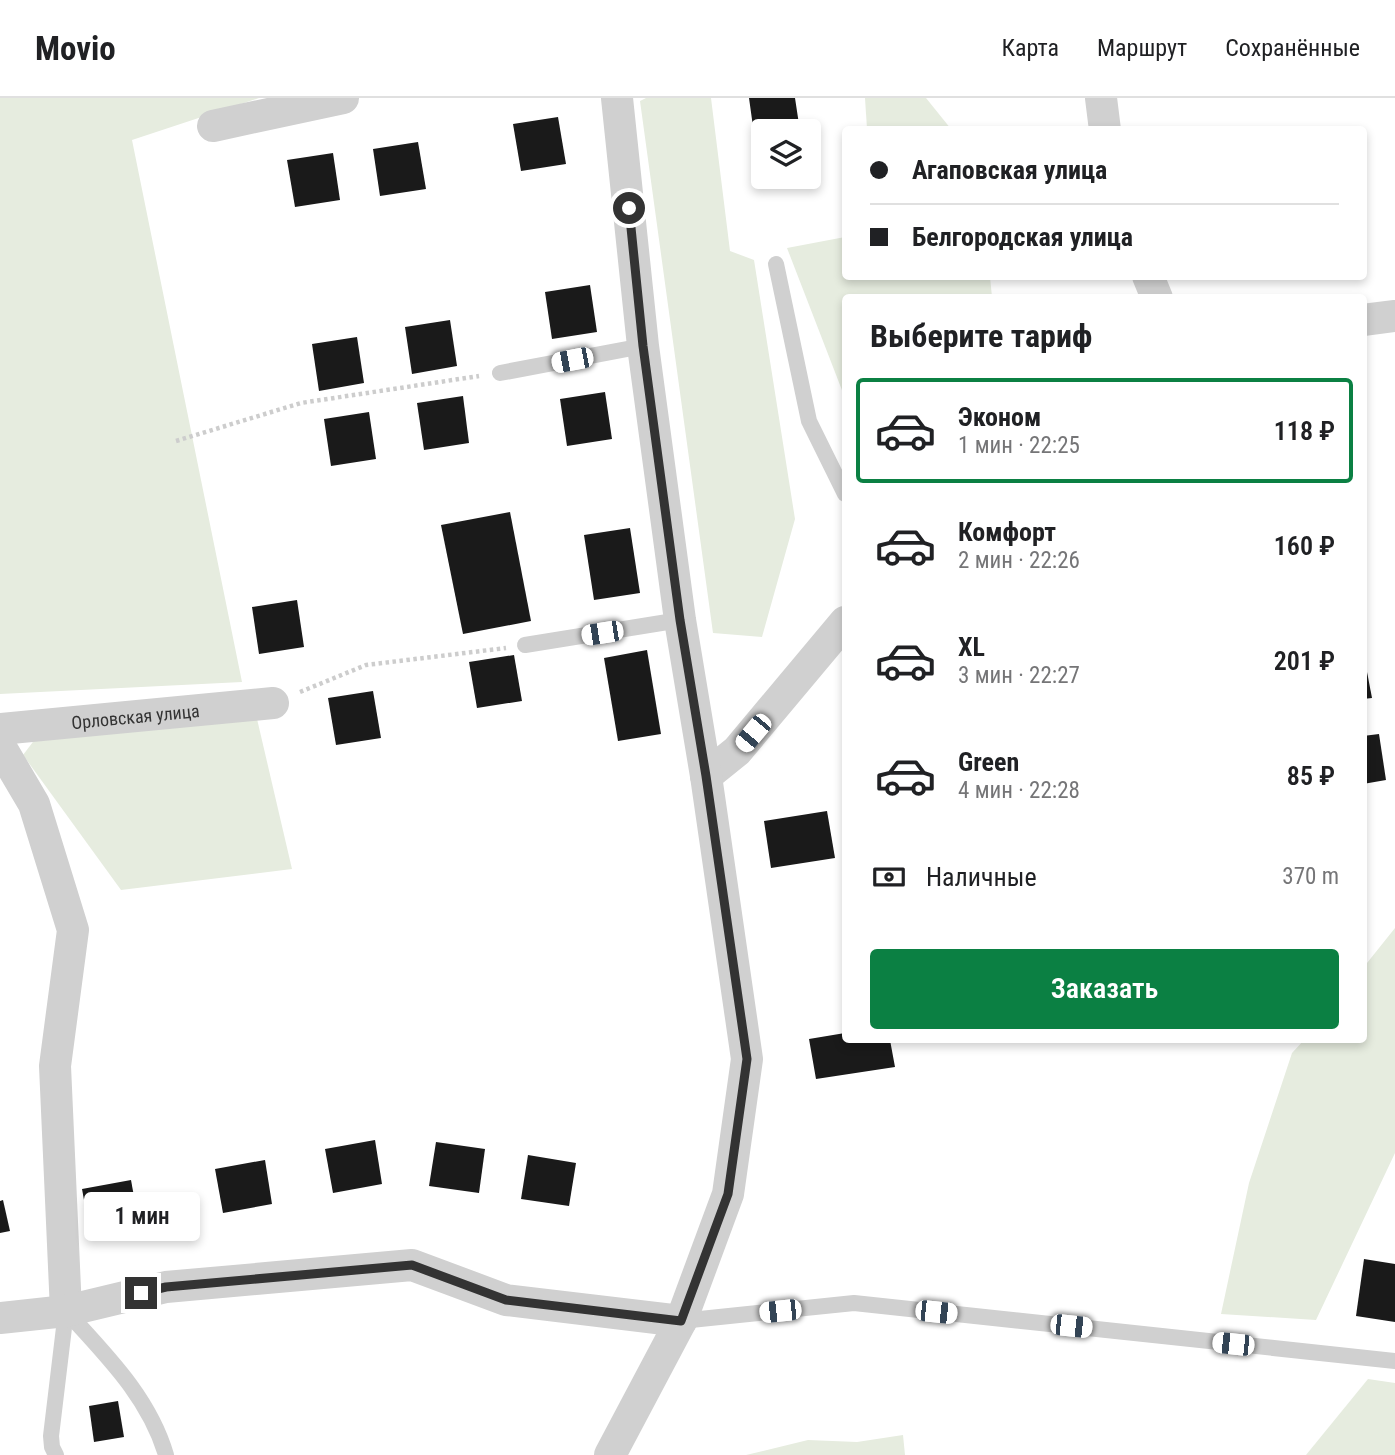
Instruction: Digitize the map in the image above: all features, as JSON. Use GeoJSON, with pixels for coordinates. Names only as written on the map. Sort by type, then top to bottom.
{"type":"FeatureCollection","features":[{"type":"Feature","properties":{"kind":"street"},"geometry":{"type":"LineString","coordinates":[[213,126],[343,98]]}},
{"type":"Feature","properties":{"kind":"street"},"geometry":{"type":"LineString","coordinates":[[610,1455],[681,1321],[728,1194],[747,1059],[706,776],[680,620],[643,346],[617,98]]}},
{"type":"Feature","properties":{"kind":"street"},"geometry":{"type":"LineString","coordinates":[[1101,98],[1104,126]]}},
{"type":"Feature","properties":{"kind":"street"},"geometry":{"type":"LineString","coordinates":[[1367,320],[1395,316]]}},
{"type":"Feature","properties":{"kind":"street"},"geometry":{"type":"LineString","coordinates":[[706,776],[737,751],[842,626]]}},
{"type":"Feature","properties":{"kind":"street","name":"Орловская улица"},"geometry":{"type":"LineString","coordinates":[[0,729],[273,703]]}},
{"type":"Feature","properties":{"kind":"street"},"geometry":{"type":"LineString","coordinates":[[0,746],[34,804],[73,930],[55,1066],[66,1311]]}},
{"type":"Feature","properties":{"kind":"street"},"geometry":{"type":"LineString","coordinates":[[0,1318],[66,1311],[166,1287],[412,1265],[506,1300],[681,1321]]}},
{"type":"Feature","properties":{"kind":"lane"},"geometry":{"type":"LineString","coordinates":[[776,264],[808,421],[842,488]]}},
{"type":"Feature","properties":{"kind":"lane"},"geometry":{"type":"LineString","coordinates":[[500,373],[643,346]]}},
{"type":"Feature","properties":{"kind":"lane"},"geometry":{"type":"LineString","coordinates":[[525,645],[680,620]]}},
{"type":"Feature","properties":{"kind":"lane"},"geometry":{"type":"LineString","coordinates":[[681,1321],[854,1303],[1395,1361]]}},
{"type":"Feature","properties":{"kind":"lane"},"geometry":{"type":"LineString","coordinates":[[56,1455],[51,1447],[51,1436],[66,1311]]}},
{"type":"Feature","properties":{"kind":"lane"},"geometry":{"type":"LineString","coordinates":[[66,1311],[124,1376],[159,1430],[166,1455]]}},
{"type":"Feature","properties":{"kind":"path"},"geometry":{"type":"LineString","coordinates":[[176,441],[301,403],[500,373]]}},
{"type":"Feature","properties":{"kind":"path"},"geometry":{"type":"LineString","coordinates":[[273,703],[366,665],[525,645]]}},
{"type":"Feature","properties":{"kind":"shaded area"},"geometry":{"type":"Polygon","coordinates":[[[0,98],[259,98],[132,140],[242,682],[0,694],[0,98]]]}},
{"type":"Feature","properties":{"kind":"shaded area"},"geometry":{"type":"Polygon","coordinates":[[[646,98],[711,98],[730,251],[754,260],[795,519],[762,637],[713,633],[640,101],[646,98]]]}},
{"type":"Feature","properties":{"kind":"shaded area"},"geometry":{"type":"Polygon","coordinates":[[[865,98],[926,98],[949,126],[867,126],[865,98]]]}},
{"type":"Feature","properties":{"kind":"shaded area"},"geometry":{"type":"Polygon","coordinates":[[[842,238],[842,280],[990,280],[992,294],[842,294],[842,390],[787,248],[842,238]]]}},
{"type":"Feature","properties":{"kind":"shaded area"},"geometry":{"type":"Polygon","coordinates":[[[254,706],[292,869],[121,890],[23,755],[39,734],[254,706]]]}},
{"type":"Feature","properties":{"kind":"shaded area"},"geometry":{"type":"Polygon","coordinates":[[[1395,928],[1395,1153],[1316,1320],[1221,1314],[1249,1183],[1292,1053],[1301,1043],[1367,1043],[1367,963],[1395,928]]]}},
{"type":"Feature","properties":{"kind":"shaded area"},"geometry":{"type":"Polygon","coordinates":[[[1368,1379],[1395,1383],[1395,1455],[1306,1455],[1368,1379]]]}},
{"type":"Feature","properties":{"kind":"shaded area"},"geometry":{"type":"Polygon","coordinates":[[[903,1435],[905,1455],[746,1455],[808,1440],[857,1442],[903,1435]]]}},
{"type":"Feature","properties":{"kind":"building"},"geometry":{"type":"Polygon","coordinates":[[[749,98],[795,98],[798,119],[752,119],[749,98]]]}},
{"type":"Feature","properties":{"kind":"building"},"geometry":{"type":"Polygon","coordinates":[[[558,117],[566,164],[521,171],[513,124],[558,117]]]}},
{"type":"Feature","properties":{"kind":"building"},"geometry":{"type":"Polygon","coordinates":[[[418,142],[426,189],[380,196],[373,149],[418,142]]]}},
{"type":"Feature","properties":{"kind":"building"},"geometry":{"type":"Polygon","coordinates":[[[333,153],[340,200],[295,207],[287,160],[333,153]]]}},
{"type":"Feature","properties":{"kind":"building"},"geometry":{"type":"Polygon","coordinates":[[[590,285],[597,332],[552,339],[545,292],[590,285]]]}},
{"type":"Feature","properties":{"kind":"building"},"geometry":{"type":"Polygon","coordinates":[[[450,320],[457,366],[412,374],[405,327],[450,320]]]}},
{"type":"Feature","properties":{"kind":"building"},"geometry":{"type":"Polygon","coordinates":[[[357,337],[364,383],[319,391],[312,344],[357,337]]]}},
{"type":"Feature","properties":{"kind":"building"},"geometry":{"type":"Polygon","coordinates":[[[605,392],[612,439],[567,446],[560,399],[605,392]]]}},
{"type":"Feature","properties":{"kind":"building"},"geometry":{"type":"Polygon","coordinates":[[[463,396],[469,443],[424,450],[417,403],[463,396]]]}},
{"type":"Feature","properties":{"kind":"building"},"geometry":{"type":"Polygon","coordinates":[[[369,412],[376,459],[331,466],[324,419],[369,412]]]}},
{"type":"Feature","properties":{"kind":"building"},"geometry":{"type":"Polygon","coordinates":[[[510,512],[531,621],[463,634],[441,525],[510,512]]]}},
{"type":"Feature","properties":{"kind":"building"},"geometry":{"type":"Polygon","coordinates":[[[630,528],[640,593],[594,600],[584,535],[630,528]]]}},
{"type":"Feature","properties":{"kind":"building"},"geometry":{"type":"Polygon","coordinates":[[[297,600],[304,647],[259,654],[252,607],[297,600]]]}},
{"type":"Feature","properties":{"kind":"building"},"geometry":{"type":"Polygon","coordinates":[[[647,650],[661,734],[618,741],[604,658],[647,650]]]}},
{"type":"Feature","properties":{"kind":"building"},"geometry":{"type":"Polygon","coordinates":[[[514,655],[522,701],[477,708],[469,662],[514,655]]]}},
{"type":"Feature","properties":{"kind":"building"},"geometry":{"type":"Polygon","coordinates":[[[1367,672],[1372,698],[1367,699],[1367,672]]]}},
{"type":"Feature","properties":{"kind":"building"},"geometry":{"type":"Polygon","coordinates":[[[373,691],[381,738],[336,745],[328,698],[373,691]]]}},
{"type":"Feature","properties":{"kind":"building"},"geometry":{"type":"Polygon","coordinates":[[[1379,734],[1386,780],[1367,783],[1367,736],[1379,734]]]}},
{"type":"Feature","properties":{"kind":"building"},"geometry":{"type":"Polygon","coordinates":[[[827,811],[835,858],[771,868],[764,821],[827,811]]]}},
{"type":"Feature","properties":{"kind":"building"},"geometry":{"type":"Polygon","coordinates":[[[842,1034],[842,1043],[891,1043],[895,1067],[816,1079],[809,1039],[842,1034]]]}},
{"type":"Feature","properties":{"kind":"building"},"geometry":{"type":"Polygon","coordinates":[[[375,1140],[382,1184],[333,1193],[325,1149],[375,1140]]]}},
{"type":"Feature","properties":{"kind":"building"},"geometry":{"type":"Polygon","coordinates":[[[436,1142],[485,1149],[479,1193],[429,1186],[436,1142]]]}},
{"type":"Feature","properties":{"kind":"building"},"geometry":{"type":"Polygon","coordinates":[[[528,1155],[576,1163],[569,1206],[521,1199],[528,1155]]]}},
{"type":"Feature","properties":{"kind":"building"},"geometry":{"type":"Polygon","coordinates":[[[265,1160],[272,1204],[223,1213],[215,1169],[265,1160]]]}},
{"type":"Feature","properties":{"kind":"building"},"geometry":{"type":"Polygon","coordinates":[[[131,1180],[139,1224],[90,1233],[82,1189],[131,1180]]]}},
{"type":"Feature","properties":{"kind":"building"},"geometry":{"type":"Polygon","coordinates":[[[3,1200],[10,1231],[0,1233],[0,1201],[3,1200]]]}},
{"type":"Feature","properties":{"kind":"building"},"geometry":{"type":"Polygon","coordinates":[[[1364,1259],[1395,1264],[1395,1322],[1356,1316],[1364,1259]]]}},
{"type":"Feature","properties":{"kind":"building"},"geometry":{"type":"Polygon","coordinates":[[[118,1401],[124,1437],[94,1442],[89,1406],[118,1401]]]}},
{"type":"Feature","properties":{"kind":"route"},"geometry":{"type":"LineString","coordinates":[[141,1293],[166,1287],[412,1265],[506,1300],[681,1321],[728,1194],[747,1059],[706,776],[680,620],[643,346],[629,208]]}}]}
